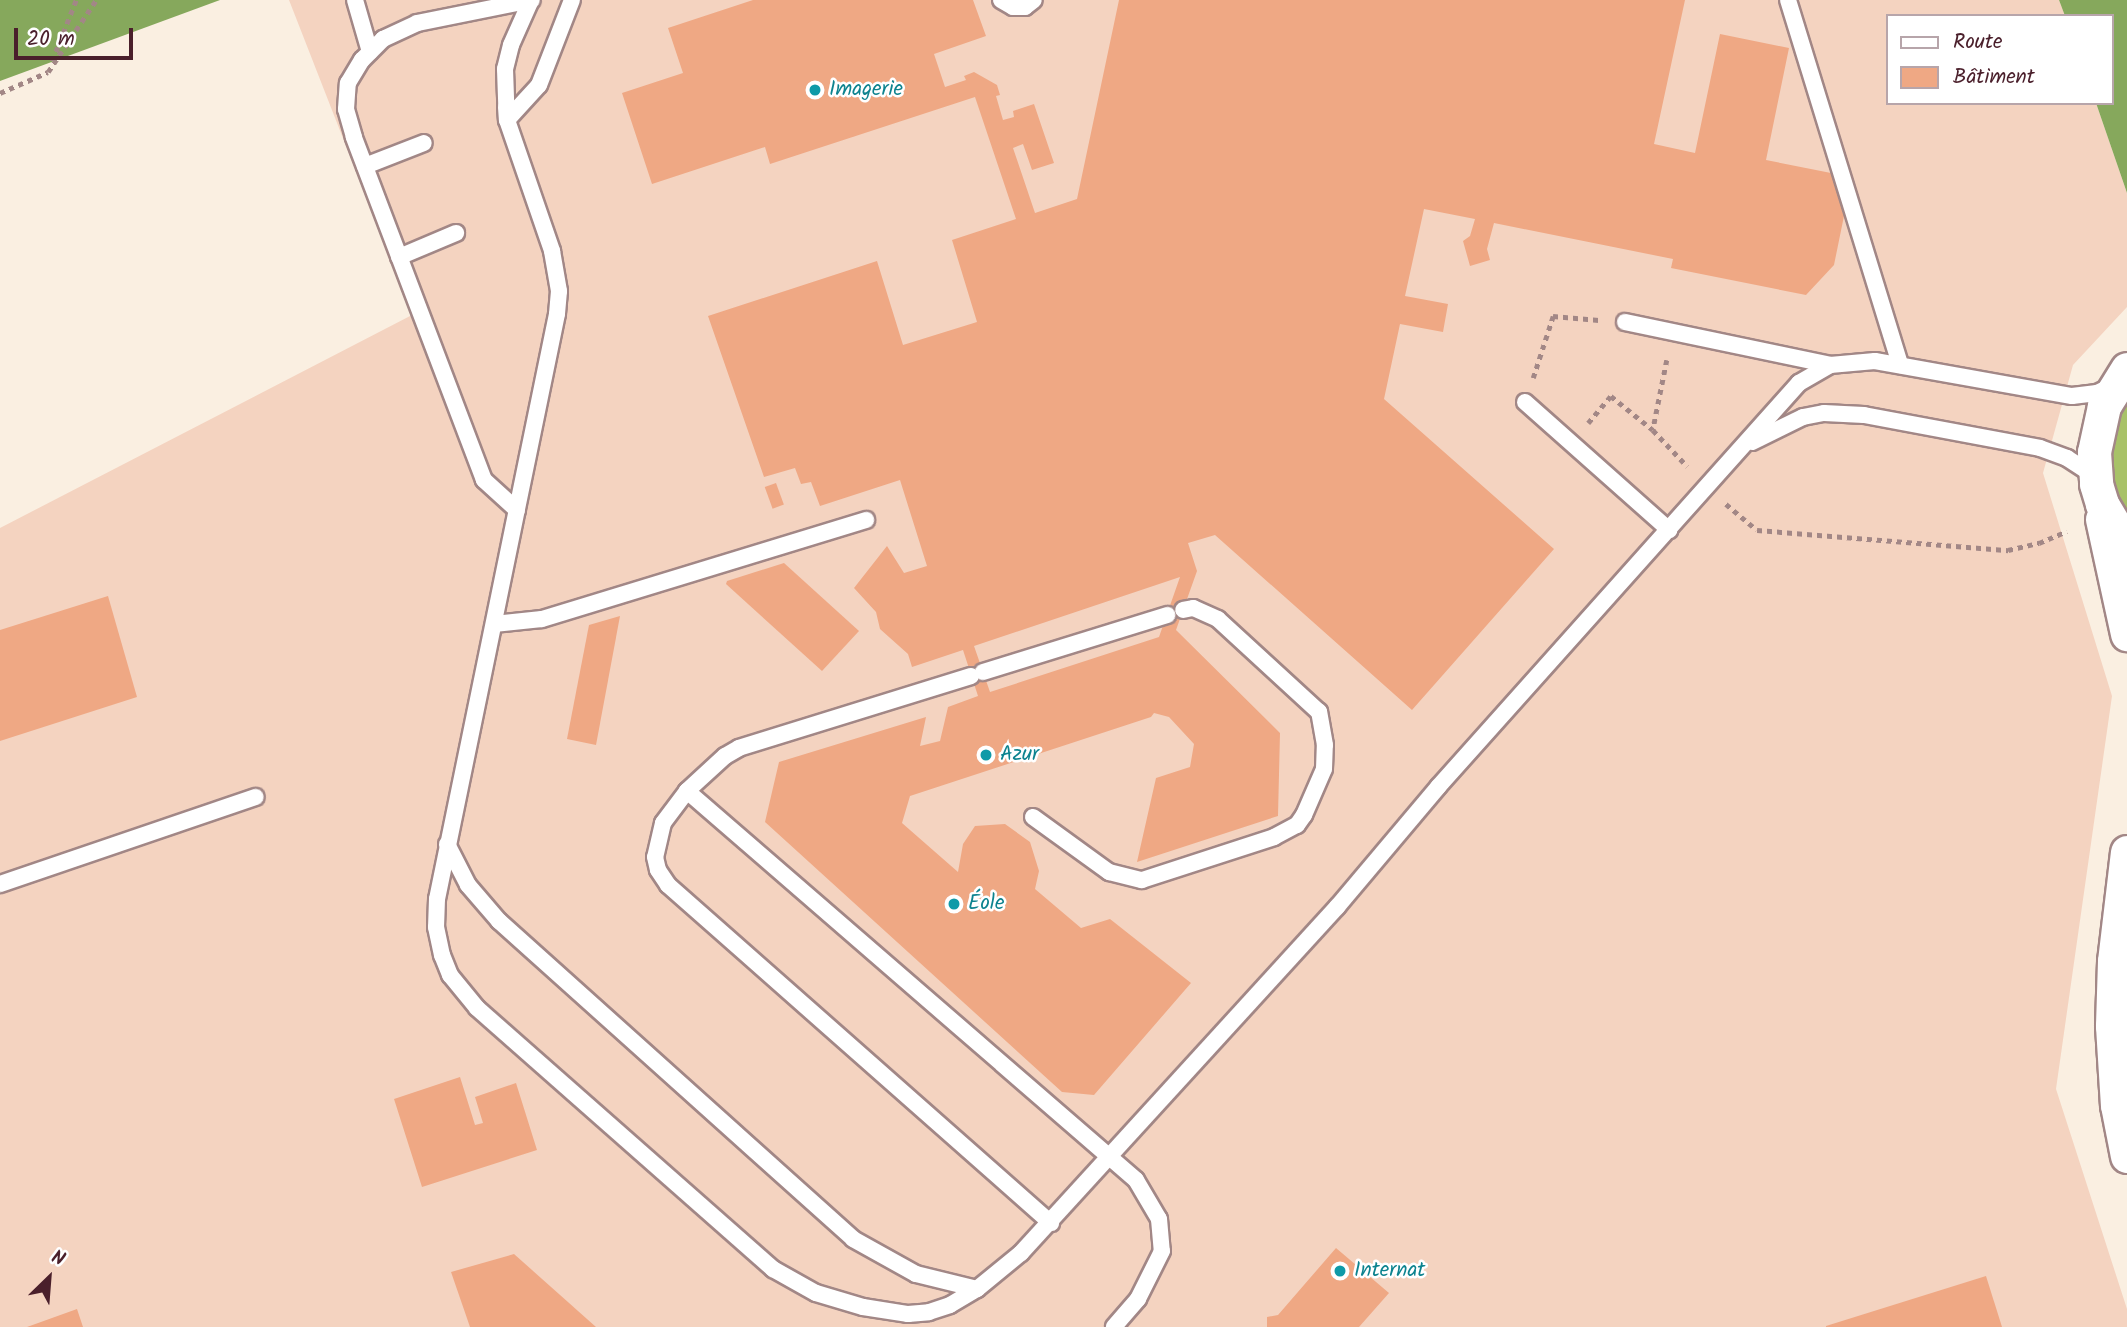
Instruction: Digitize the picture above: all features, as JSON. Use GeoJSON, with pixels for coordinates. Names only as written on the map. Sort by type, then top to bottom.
{"type":"FeatureCollection","features":[{"type":"Feature","properties":{"kind":"street"},"geometry":{"type":"LineString","coordinates":[[2121,377],[2097,429],[2098,495],[2127,634]]}},
{"type":"Feature","properties":{"kind":"street"},"geometry":{"type":"LineString","coordinates":[[2098,495],[2113,527],[2127,547]]}},
{"type":"Feature","properties":{"kind":"street"},"geometry":{"type":"LineString","coordinates":[[2127,852],[2116,935],[2112,993],[2113,1060],[2127,1156]]}},
{"type":"Feature","properties":{"kind":"street"},"geometry":{"type":"LineString","coordinates":[[2116,935],[2127,896]]}},
{"type":"Feature","properties":{"kind":"lane"},"geometry":{"type":"LineString","coordinates":[[355,0],[370,52]]}},
{"type":"Feature","properties":{"kind":"lane"},"geometry":{"type":"LineString","coordinates":[[517,510],[484,480],[346,109],[348,83],[383,39],[417,23],[531,0]]}},
{"type":"Feature","properties":{"kind":"lane"},"geometry":{"type":"LineString","coordinates":[[531,0],[511,45],[505,69],[507,120],[552,251],[559,291],[557,314],[437,899],[436,927],[442,955],[461,990],[590,1110],[773,1269],[816,1293],[886,1312],[929,1312],[950,1305],[977,1289],[1021,1253],[1110,1158],[1744,447],[1784,397],[1805,379],[1830,365]]}},
{"type":"Feature","properties":{"kind":"lane"},"geometry":{"type":"LineString","coordinates":[[507,120],[539,85],[572,0]]}},
{"type":"Feature","properties":{"kind":"lane"},"geometry":{"type":"LineString","coordinates":[[1001,0],[1013,7],[1025,7],[1034,0]]}},
{"type":"Feature","properties":{"kind":"lane"},"geometry":{"type":"LineString","coordinates":[[1788,0],[1900,365]]}},
{"type":"Feature","properties":{"kind":"lane"},"geometry":{"type":"LineString","coordinates":[[365,166],[424,143]]}},
{"type":"Feature","properties":{"kind":"lane"},"geometry":{"type":"LineString","coordinates":[[400,257],[456,233]]}},
{"type":"Feature","properties":{"kind":"lane"},"geometry":{"type":"LineString","coordinates":[[1625,322],[1830,365],[1875,361],[2072,396],[2097,393],[2121,377]]}},
{"type":"Feature","properties":{"kind":"lane"},"geometry":{"type":"LineString","coordinates":[[1525,402],[1669,530]]}},
{"type":"Feature","properties":{"kind":"lane"},"geometry":{"type":"LineString","coordinates":[[1744,447],[1803,417],[1840,413],[1864,415],[2048,450],[2078,464],[2098,495]]}},
{"type":"Feature","properties":{"kind":"lane"},"geometry":{"type":"LineString","coordinates":[[494,624],[542,619],[866,520]]}},
{"type":"Feature","properties":{"kind":"lane"},"geometry":{"type":"LineString","coordinates":[[1033,817],[1109,872],[1142,880],[1274,837],[1297,825],[1304,816],[1324,769],[1325,745],[1319,712],[1218,619],[1193,608],[1183,610]]}},
{"type":"Feature","properties":{"kind":"lane"},"geometry":{"type":"LineString","coordinates":[[1051,1223],[668,885],[658,870],[655,857],[657,840],[663,823],[687,791],[712,766],[739,748],[1167,615]]}},
{"type":"Feature","properties":{"kind":"lane"},"geometry":{"type":"LineString","coordinates":[[687,791],[1136,1180],[1159,1219],[1162,1251],[1138,1299],[1114,1327]]}},
{"type":"Feature","properties":{"kind":"lane"},"geometry":{"type":"LineString","coordinates":[[0,884],[256,797]]}},
{"type":"Feature","properties":{"kind":"lane"},"geometry":{"type":"LineString","coordinates":[[447,844],[468,885],[499,921],[853,1238],[916,1274],[977,1289]]}},
{"type":"Feature","properties":{"kind":"path"},"geometry":{"type":"LineString","coordinates":[[48,72],[76,0]]}},
{"type":"Feature","properties":{"kind":"path"},"geometry":{"type":"LineString","coordinates":[[0,93],[48,72],[96,0]]}},
{"type":"Feature","properties":{"kind":"path"},"geometry":{"type":"LineString","coordinates":[[1525,402],[1553,316],[1625,322]]}},
{"type":"Feature","properties":{"kind":"path"},"geometry":{"type":"LineString","coordinates":[[1653,430],[1673,332]]}},
{"type":"Feature","properties":{"kind":"path"},"geometry":{"type":"LineString","coordinates":[[1571,443],[1611,396],[1653,430],[1707,488],[1757,530],[2008,550],[2039,543],[2098,495]]}},
{"type":"Feature","properties":{"kind":"shaded area"},"geometry":{"type":"Polygon","coordinates":[[[289,0],[2059,0],[2064,14],[1885,14],[1885,105],[2097,105],[2127,193],[2127,307],[2073,365],[2043,473],[2112,696],[2056,1089],[2127,1309],[2127,1327],[0,1327],[0,528],[412,315],[289,0]]]}},
{"type":"Feature","properties":{"kind":"green space"},"geometry":{"type":"Polygon","coordinates":[[[0,0],[220,0],[0,81],[0,0]]]}},
{"type":"Feature","properties":{"kind":"green space"},"geometry":{"type":"Polygon","coordinates":[[[2059,0],[2127,0],[2127,193],[2097,105],[2113,105],[2113,14],[2064,14],[2059,0]]]}},
{"type":"Feature","properties":{"kind":"green space"},"geometry":{"type":"Polygon","coordinates":[[[2127,396],[2127,519],[2114,489],[2110,452],[2117,416],[2127,396]]]}},
{"type":"Feature","properties":{"kind":"building"},"geometry":{"type":"Polygon","coordinates":[[[753,0],[973,0],[986,36],[934,54],[945,87],[966,80],[964,76],[974,72],[997,85],[1000,95],[996,96],[1003,120],[1014,117],[1013,111],[1034,104],[1054,163],[1032,170],[1023,144],[1013,148],[1035,213],[1077,199],[1119,0],[1685,0],[1654,144],[1695,153],[1720,34],[1789,48],[1766,160],[1831,173],[1845,211],[1834,265],[1806,295],[1671,268],[1673,259],[1494,223],[1487,249],[1490,260],[1470,266],[1463,241],[1470,236],[1475,219],[1424,209],[1405,296],[1448,304],[1443,332],[1400,324],[1384,399],[1554,549],[1412,710],[1215,535],[1188,543],[1197,571],[1176,630],[1280,733],[1278,816],[1137,862],[1156,778],[1190,767],[1194,744],[1169,717],[1154,713],[1151,717],[910,796],[902,823],[958,872],[963,844],[975,826],[1005,824],[1030,842],[1039,871],[1035,889],[1081,928],[1110,919],[1191,983],[1094,1095],[1062,1092],[765,822],[779,762],[926,717],[920,746],[940,741],[948,707],[978,696],[963,650],[912,667],[908,654],[880,629],[876,612],[854,588],[887,546],[904,573],[927,566],[900,480],[820,506],[811,482],[801,484],[795,468],[764,477],[708,316],[877,261],[903,345],[977,322],[952,240],[1016,219],[975,97],[770,164],[765,147],[652,184],[622,93],[683,73],[668,28],[753,0]],[[1180,577],[974,646],[990,692],[1159,637],[1180,577]]]}},
{"type":"Feature","properties":{"kind":"building"},"geometry":{"type":"Polygon","coordinates":[[[776,483],[784,505],[773,509],[765,487],[776,483]]]}},
{"type":"Feature","properties":{"kind":"building"},"geometry":{"type":"Polygon","coordinates":[[[784,563],[859,631],[822,671],[726,584],[727,581],[784,563]]]}},
{"type":"Feature","properties":{"kind":"building"},"geometry":{"type":"Polygon","coordinates":[[[108,596],[137,697],[0,741],[0,630],[108,596]]]}},
{"type":"Feature","properties":{"kind":"building"},"geometry":{"type":"Polygon","coordinates":[[[620,616],[596,745],[567,739],[589,625],[620,616]]]}},
{"type":"Feature","properties":{"kind":"building"},"geometry":{"type":"Polygon","coordinates":[[[460,1077],[475,1125],[483,1123],[475,1097],[516,1083],[537,1150],[422,1187],[394,1099],[460,1077]]]}},
{"type":"Feature","properties":{"kind":"building","name":"Internat"},"geometry":{"type":"Polygon","coordinates":[[[1336,1248],[1389,1293],[1359,1327],[1267,1327],[1267,1317],[1278,1315],[1336,1248]]]}},
{"type":"Feature","properties":{"kind":"building"},"geometry":{"type":"Polygon","coordinates":[[[514,1254],[596,1327],[470,1327],[451,1272],[514,1254]]]}},
{"type":"Feature","properties":{"kind":"building"},"geometry":{"type":"Polygon","coordinates":[[[1986,1276],[2002,1327],[1826,1327],[1826,1326],[1986,1276]]]}},
{"type":"Feature","properties":{"kind":"building"},"geometry":{"type":"Polygon","coordinates":[[[77,1309],[83,1327],[27,1327],[77,1309]]]}},
{"type":"Feature","properties":{"kind":"place","name":"Imagerie"},"geometry":{"type":"Point","coordinates":[815,90]}},
{"type":"Feature","properties":{"kind":"place","name":"Azur"},"geometry":{"type":"Point","coordinates":[986,755]}},
{"type":"Feature","properties":{"kind":"place","name":"Éole"},"geometry":{"type":"Point","coordinates":[954,904]}},
{"type":"Feature","properties":{"kind":"place","name":"Internat"},"geometry":{"type":"Point","coordinates":[1340,1271]}}]}
